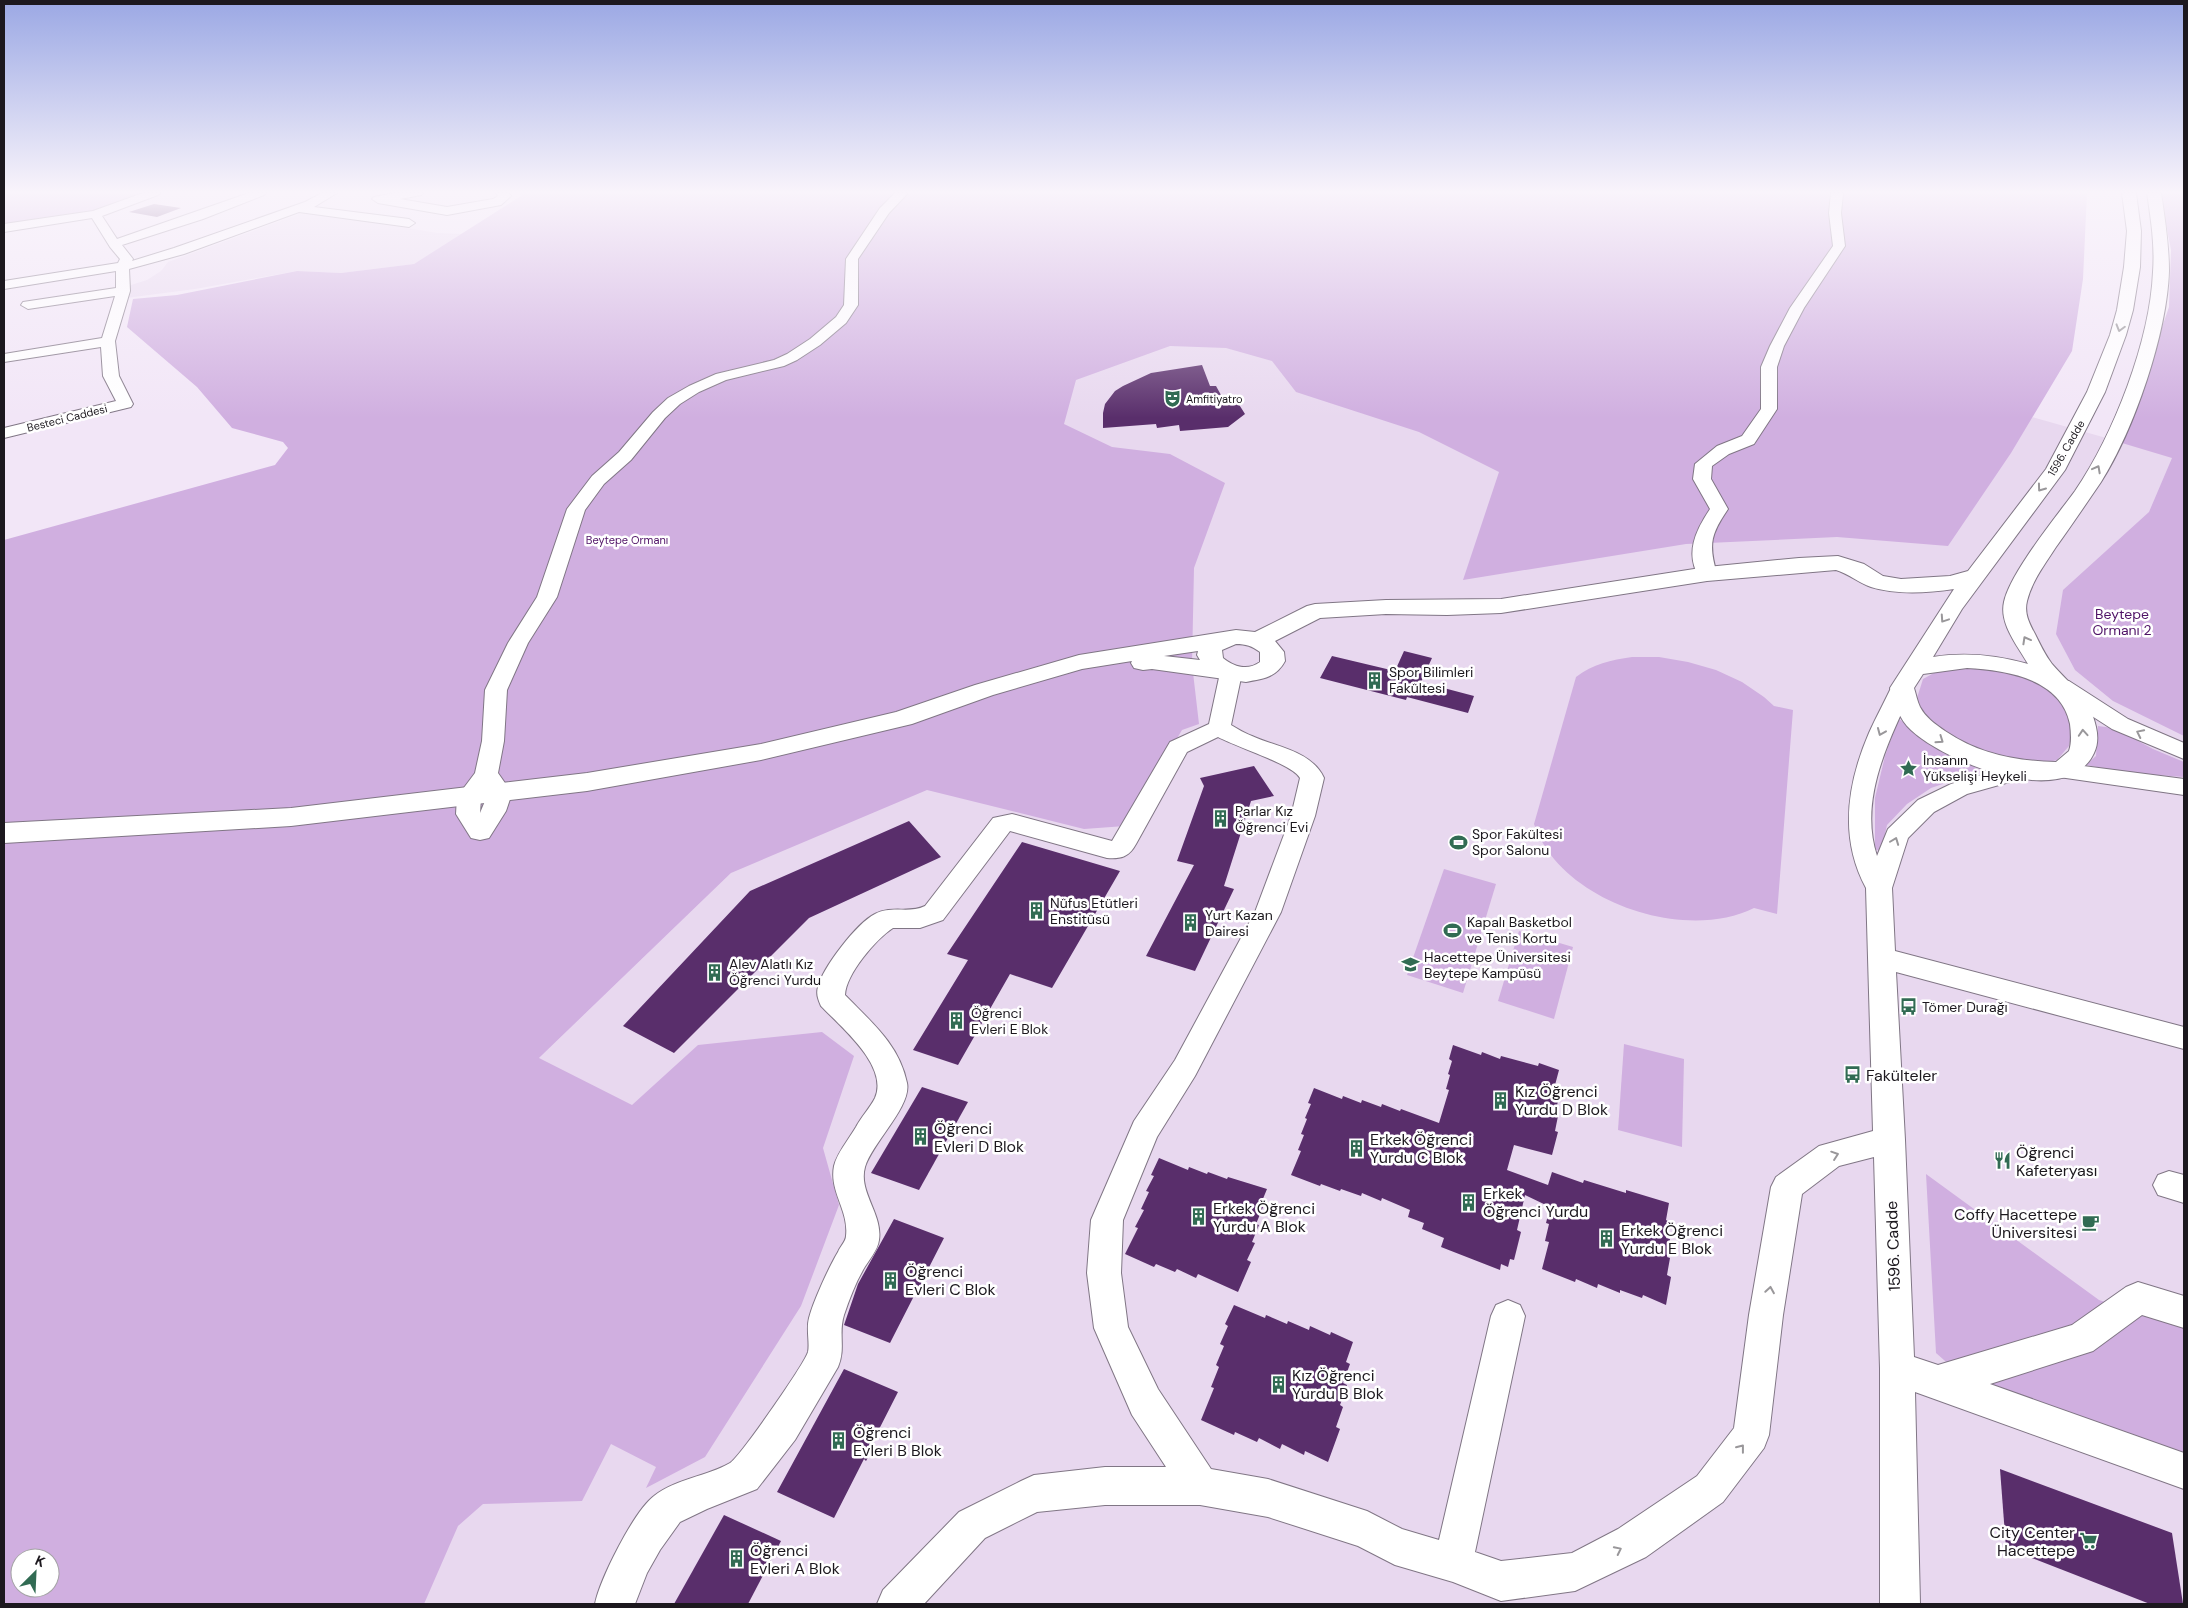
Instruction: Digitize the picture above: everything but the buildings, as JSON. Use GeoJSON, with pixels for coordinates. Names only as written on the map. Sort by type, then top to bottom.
{"type":"FeatureCollection","features":[{"type":"Feature","properties":{"kind":"main road","name":"1596. Cadde"},"geometry":{"type":"LineString","coordinates":[[2060,771],[2026,770],[1985,762],[1958,751],[1938,739],[1914,716],[1907,706],[1908,679],[1943,621],[2055,470],[2096,392],[2118,335],[2125,310],[2132,268]]}},
{"type":"Feature","properties":{"kind":"main road"},"geometry":{"type":"LineString","coordinates":[[2060,771],[2070,766],[2084,746],[2084,732],[2080,712],[2072,699],[2053,681],[2041,666],[2015,620],[2015,602],[2026,576],[2092,480],[2109,448],[2130,400],[2150,342],[2156,316],[2161,268]]}},
{"type":"Feature","properties":{"kind":"main road"},"geometry":{"type":"LineString","coordinates":[[1258,640],[1315,611],[1386,607],[1447,608],[1501,606],[1707,574],[1838,563],[1856,569],[1877,582],[1901,586],[1952,583],[1977,575]]}},
{"type":"Feature","properties":{"kind":"main road"},"geometry":{"type":"LineString","coordinates":[[4,849],[375,823],[468,805],[493,793],[587,782],[761,752],[903,718],[984,690],[1079,662],[1236,637],[1258,640],[1272,650],[1274,656],[1269,668],[1252,674],[1152,662],[1128,666],[1048,686],[882,737],[736,771],[493,793]]}},
{"type":"Feature","properties":{"kind":"main road"},"geometry":{"type":"LineString","coordinates":[[1221,640],[1212,646],[1209,652],[1214,665],[1226,672]]}},
{"type":"Feature","properties":{"kind":"main road"},"geometry":{"type":"LineString","coordinates":[[1908,679],[1950,660],[1980,660],[2014,667],[2053,681]]}},
{"type":"Feature","properties":{"kind":"main road"},"geometry":{"type":"LineString","coordinates":[[4,833],[468,805]]}},
{"type":"Feature","properties":{"kind":"street"},"geometry":{"type":"LineString","coordinates":[[4,278],[84,268]]}},
{"type":"Feature","properties":{"kind":"street"},"geometry":{"type":"LineString","coordinates":[[4,285],[97,268]]}},
{"type":"Feature","properties":{"kind":"street"},"geometry":{"type":"LineString","coordinates":[[4,358],[108,341],[123,291],[124,268]]}},
{"type":"Feature","properties":{"kind":"street"},"geometry":{"type":"LineString","coordinates":[[468,805],[480,832],[493,793],[493,741],[496,690],[518,643],[547,598],[576,509],[598,480],[625,456],[659,415],[674,401],[694,389],[721,377],[779,363],[792,357],[815,342],[841,320],[851,305],[852,268]]}},
{"type":"Feature","properties":{"kind":"street"},"geometry":{"type":"LineString","coordinates":[[1707,574],[1700,552],[1703,533],[1719,509],[1702,479],[1704,464],[1723,450],[1748,440],[1769,409],[1769,367],[1777,346],[1798,308],[1825,268]]}},
{"type":"Feature","properties":{"kind":"street"},"geometry":{"type":"LineString","coordinates":[[19,308],[41,302],[123,291]]}},
{"type":"Feature","properties":{"kind":"street","name":"Besteci Caddesi"},"geometry":{"type":"LineString","coordinates":[[4,433],[125,404],[111,376],[108,341]]}},
{"type":"Feature","properties":{"kind":"street"},"geometry":{"type":"LineString","coordinates":[[1218,728],[1226,672]]}},
{"type":"Feature","properties":{"kind":"street","name":"1596. Cadde"},"geometry":{"type":"LineString","coordinates":[[1880,888],[1871,876],[1863,851],[1859,823],[1871,760],[1881,732],[1908,679]]}},
{"type":"Feature","properties":{"kind":"street"},"geometry":{"type":"LineString","coordinates":[[2053,681],[2120,724],[2184,752]]}},
{"type":"Feature","properties":{"kind":"street"},"geometry":{"type":"LineString","coordinates":[[1200,1486],[1145,1402],[1111,1328],[1104,1273],[1107,1220],[1134,1155],[1145,1130],[1185,1068],[1268,912],[1303,816],[1312,778],[1309,771],[1293,760],[1243,741],[1218,728]]}},
{"type":"Feature","properties":{"kind":"street"},"geometry":{"type":"LineString","coordinates":[[615,1604],[633,1559],[646,1536],[667,1510],[697,1494],[744,1476],[782,1427],[826,1355],[824,1334],[826,1317],[849,1263],[864,1240],[860,1216],[848,1184],[850,1165],[873,1124],[888,1104],[893,1085],[882,1054],[831,998],[832,986],[837,975],[874,928],[884,921],[894,918],[920,920],[934,913],[1002,824],[1012,822],[1107,850],[1118,850],[1124,844],[1178,747],[1218,728]]}},
{"type":"Feature","properties":{"kind":"street","name":"1596. Cadde"},"geometry":{"type":"LineString","coordinates":[[1900,1604],[1897,1368],[1880,888],[1897,835],[1926,806],[1959,789],[2026,770]]}},
{"type":"Feature","properties":{"kind":"street"},"geometry":{"type":"LineString","coordinates":[[2060,771],[2184,787]]}},
{"type":"Feature","properties":{"kind":"street"},"geometry":{"type":"LineString","coordinates":[[1881,958],[2184,1038]]}},
{"type":"Feature","properties":{"kind":"street"},"geometry":{"type":"LineString","coordinates":[[897,1604],[972,1525],[1034,1494],[1105,1486],[1200,1486],[1268,1498],[1367,1530],[1395,1546],[1453,1563],[1502,1581],[1575,1572],[1632,1543],[1710,1489],[1751,1436],[1766,1316],[1787,1187],[1830,1156],[1890,1140]]}},
{"type":"Feature","properties":{"kind":"street"},"geometry":{"type":"LineString","coordinates":[[1937,1382],[2081,1339],[2138,1298],[2184,1312]]}},
{"type":"Feature","properties":{"kind":"street"},"geometry":{"type":"LineString","coordinates":[[1453,1563],[1508,1316]]}},
{"type":"Feature","properties":{"kind":"street"},"geometry":{"type":"LineString","coordinates":[[1897,1368],[2184,1471]]}},
{"type":"Feature","properties":{"kind":"shaded area"},"geometry":{"type":"Polygon","coordinates":[[[163,268],[381,268],[341,273],[297,271],[195,289],[126,298],[131,285],[147,280],[163,268]]]}},
{"type":"Feature","properties":{"kind":"shaded area","name":"Hacettepe Üniversitesi Beytepe Kampüsü"},"geometry":{"type":"Polygon","coordinates":[[[1296,273],[1897,379],[2184,460],[2184,1604],[200,1604],[539,1058],[731,873],[990,404],[1296,273]]]}},
{"type":"Feature","properties":{"kind":"green space","name":"Beytepe Ormanı"},"geometry":{"type":"Polygon","coordinates":[[[381,268],[2084,268],[2072,351],[2011,453],[1948,546],[1837,537],[1686,544],[1463,580],[1499,472],[1419,432],[1296,392],[1272,361],[1226,348],[1170,346],[1076,380],[1064,424],[1112,447],[1170,454],[1225,483],[1194,568],[1192,664],[1199,724],[1182,730],[1125,826],[1084,829],[927,790],[731,873],[539,1058],[632,1105],[698,1045],[822,1032],[854,1056],[823,1148],[839,1205],[801,1306],[705,1457],[646,1488],[656,1467],[611,1444],[582,1501],[483,1504],[458,1526],[424,1604],[4,1604],[4,540],[275,465],[288,448],[283,442],[232,428],[197,387],[127,327],[133,299],[177,295],[297,271],[341,273],[381,268]]]}},
{"type":"Feature","properties":{"kind":"green space","name":"Beytepe Ormanı 2"},"geometry":{"type":"Polygon","coordinates":[[[2170,268],[2184,268],[2184,736],[2113,701],[2075,670],[2056,634],[2063,590],[2149,512],[2172,458],[2122,443],[2169,307],[2170,268]]]}},
{"type":"Feature","properties":{"kind":"green space"},"geometry":{"type":"Polygon","coordinates":[[[1632,657],[1659,657],[1688,662],[1716,670],[1742,682],[1774,706],[1793,710],[1777,914],[1754,908],[1726,918],[1694,920],[1660,917],[1628,908],[1597,894],[1570,875],[1548,851],[1534,824],[1576,677],[1602,663],[1632,657]]]}},
{"type":"Feature","properties":{"kind":"green space"},"geometry":{"type":"Polygon","coordinates":[[[1978,665],[2040,681],[2067,707],[2072,733],[2069,746],[2057,760],[2045,763],[2022,761],[1980,751],[1939,728],[1926,717],[1919,707],[1917,698],[1923,679],[1943,668],[1978,665]]]}},
{"type":"Feature","properties":{"kind":"green space"},"geometry":{"type":"Polygon","coordinates":[[[1898,718],[1937,749],[1975,767],[1982,773],[1963,777],[1931,788],[1907,804],[1887,825],[1881,852],[1875,849],[1875,798],[1885,756],[1898,718]]]}},
{"type":"Feature","properties":{"kind":"green space"},"geometry":{"type":"Polygon","coordinates":[[[2098,726],[2114,728],[2153,749],[2184,762],[2184,777],[2129,773],[2086,765],[2096,756],[2098,726]]]}},
{"type":"Feature","properties":{"kind":"green space","name":"Kapalı Basketbol ve Tenis Kortu"},"geometry":{"type":"Polygon","coordinates":[[[1444,869],[1496,884],[1463,993],[1407,975],[1444,869]]]}},
{"type":"Feature","properties":{"kind":"green space"},"geometry":{"type":"Polygon","coordinates":[[[1519,931],[1573,947],[1554,1019],[1498,1001],[1519,931]]]}},
{"type":"Feature","properties":{"kind":"green space"},"geometry":{"type":"Polygon","coordinates":[[[1624,1044],[1684,1059],[1682,1147],[1618,1130],[1624,1044]]]}},
{"type":"Feature","properties":{"kind":"green space"},"geometry":{"type":"Polygon","coordinates":[[[1926,1174],[2099,1300],[2184,1328],[2184,1460],[1989,1391],[1961,1375],[1936,1353],[1926,1174]]]}},
{"type":"Feature","properties":{"kind":"place","name":"Amfitiyatro"},"geometry":{"type":"Point","coordinates":[1172,399]}},
{"type":"Feature","properties":{"kind":"place","name":"Spor Bilimleri Fakültesi"},"geometry":{"type":"Point","coordinates":[1375,680]}},
{"type":"Feature","properties":{"kind":"place","name":"İnsanın Yükselişi Heykeli"},"geometry":{"type":"Point","coordinates":[1909,768]}},
{"type":"Feature","properties":{"kind":"place","name":"Parlar Kız Öğrenci Evi"},"geometry":{"type":"Point","coordinates":[1221,819]}},
{"type":"Feature","properties":{"kind":"place","name":"Spor Fakültesi Spor Salonu"},"geometry":{"type":"Point","coordinates":[1458,842]}},
{"type":"Feature","properties":{"kind":"place","name":"Nüfus Etütleri Enstitüsü"},"geometry":{"type":"Point","coordinates":[1036,911]}},
{"type":"Feature","properties":{"kind":"place","name":"Yurt Kazan Dairesi"},"geometry":{"type":"Point","coordinates":[1191,923]}},
{"type":"Feature","properties":{"kind":"place","name":"Kapalı Basketbol ve Tenis Kortu"},"geometry":{"type":"Point","coordinates":[1453,930]}},
{"type":"Feature","properties":{"kind":"place","name":"Hacettepe Üniversitesi Beytepe Kampüsü"},"geometry":{"type":"Point","coordinates":[1410,965]}},
{"type":"Feature","properties":{"kind":"place","name":"Alev Alatlı Kız Öğrenci Yurdu"},"geometry":{"type":"Point","coordinates":[715,972]}},
{"type":"Feature","properties":{"kind":"place","name":"Tömer Durağı"},"geometry":{"type":"Point","coordinates":[1908,1007]}},
{"type":"Feature","properties":{"kind":"place","name":"Öğrenci Evleri E Blok"},"geometry":{"type":"Point","coordinates":[957,1021]}},
{"type":"Feature","properties":{"kind":"place","name":"Fakülteler"},"geometry":{"type":"Point","coordinates":[1852,1075]}},
{"type":"Feature","properties":{"kind":"place","name":"Kız Öğrenci Yurdu D Blok"},"geometry":{"type":"Point","coordinates":[1501,1100]}},
{"type":"Feature","properties":{"kind":"place","name":"Öğrenci Evleri D Blok"},"geometry":{"type":"Point","coordinates":[920,1137]}},
{"type":"Feature","properties":{"kind":"place","name":"Erkek Öğrenci Yurdu C Blok"},"geometry":{"type":"Point","coordinates":[1356,1148]}},
{"type":"Feature","properties":{"kind":"place","name":"Öğrenci Kafeteryası"},"geometry":{"type":"Point","coordinates":[2002,1161]}},
{"type":"Feature","properties":{"kind":"place","name":"Erkek Öğrenci Yurdu"},"geometry":{"type":"Point","coordinates":[1469,1202]}},
{"type":"Feature","properties":{"kind":"place","name":"Erkek Öğrenci Yurdu A Blok"},"geometry":{"type":"Point","coordinates":[1199,1217]}},
{"type":"Feature","properties":{"kind":"place","name":"Coffy Hacettepe Üniversitesi"},"geometry":{"type":"Point","coordinates":[2091,1223]}},
{"type":"Feature","properties":{"kind":"place","name":"Erkek Öğrenci Yurdu E Blok"},"geometry":{"type":"Point","coordinates":[1607,1239]}},
{"type":"Feature","properties":{"kind":"place","name":"Öğrenci Evleri C Blok"},"geometry":{"type":"Point","coordinates":[891,1280]}},
{"type":"Feature","properties":{"kind":"place","name":"Kız Öğrenci Yurdu B Blok"},"geometry":{"type":"Point","coordinates":[1278,1384]}},
{"type":"Feature","properties":{"kind":"place","name":"Öğrenci Evleri B Blok"},"geometry":{"type":"Point","coordinates":[839,1441]}},
{"type":"Feature","properties":{"kind":"place","name":"City Center Hacettepe"},"geometry":{"type":"Point","coordinates":[2089,1541]}},
{"type":"Feature","properties":{"kind":"place","name":"Öğrenci Evleri A Blok"},"geometry":{"type":"Point","coordinates":[736,1559]}}]}
